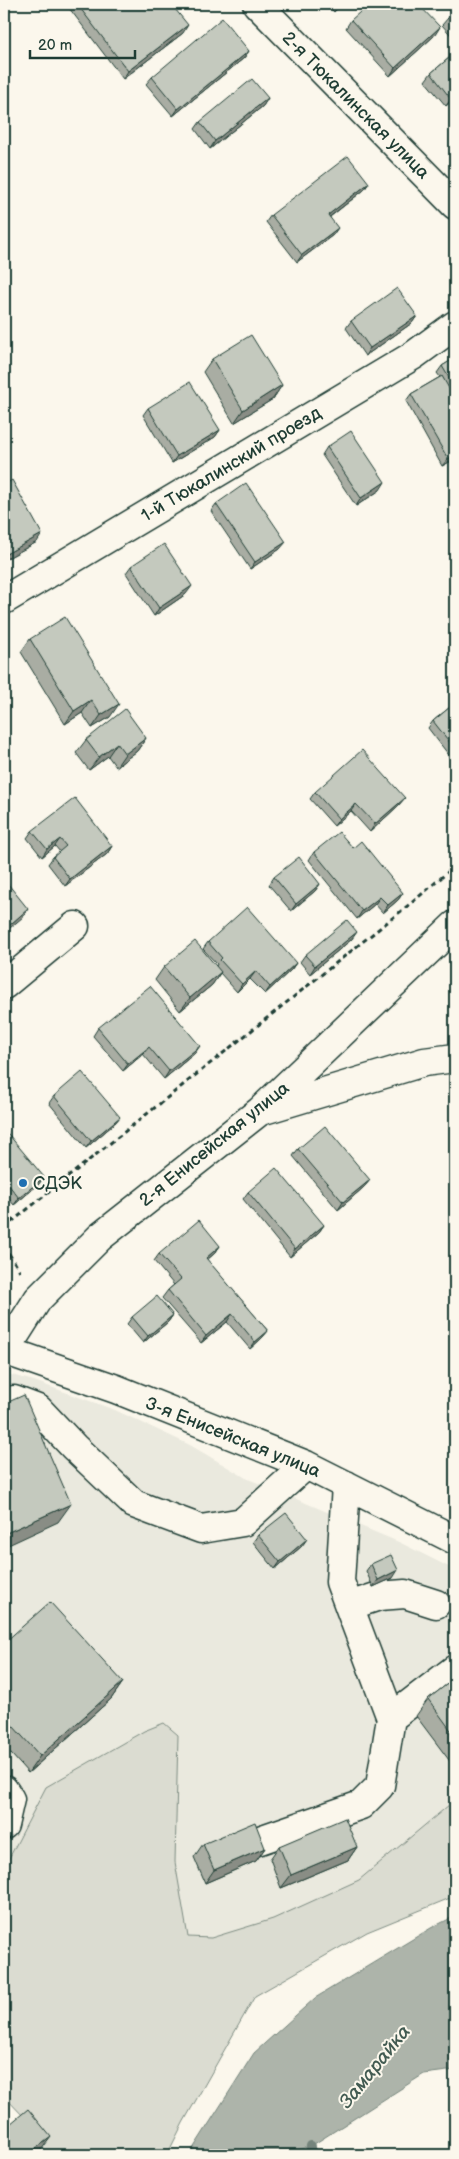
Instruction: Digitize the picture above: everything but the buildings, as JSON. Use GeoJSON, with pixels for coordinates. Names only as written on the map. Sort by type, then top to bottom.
{"type":"FeatureCollection","features":[{"type":"Feature","properties":{"kind":"street","name":"2-я Тюкалинская улица"},"geometry":{"type":"LineString","coordinates":[[257,4],[455,205]]}},
{"type":"Feature","properties":{"kind":"street","name":"1-й Тюкалинский проезд"},"geometry":{"type":"LineString","coordinates":[[4,600],[414,355],[455,325]]}},
{"type":"Feature","properties":{"kind":"street","name":"2-я Енисейская улица"},"geometry":{"type":"LineString","coordinates":[[4,1350],[38,1298],[100,1237],[260,1111],[455,925]]}},
{"type":"Feature","properties":{"kind":"street"},"geometry":{"type":"LineString","coordinates":[[4,985],[75,926]]}},
{"type":"Feature","properties":{"kind":"street"},"geometry":{"type":"LineString","coordinates":[[260,1111],[424,1062],[455,1058]]}},
{"type":"Feature","properties":{"kind":"street","name":"3-я Енисейская улица"},"geometry":{"type":"LineString","coordinates":[[4,1350],[116,1389],[306,1465],[455,1540]]}},
{"type":"Feature","properties":{"kind":"street"},"geometry":{"type":"LineString","coordinates":[[4,1402],[14,1400],[38,1409],[74,1447],[134,1504],[201,1529],[243,1522],[306,1465]]}},
{"type":"Feature","properties":{"kind":"street"},"geometry":{"type":"LineString","coordinates":[[254,1842],[361,1804],[380,1786],[391,1718],[340,1582],[346,1485]]}},
{"type":"Feature","properties":{"kind":"street"},"geometry":{"type":"LineString","coordinates":[[349,1606],[379,1596],[405,1594],[436,1604]]}},
{"type":"Feature","properties":{"kind":"street"},"geometry":{"type":"LineString","coordinates":[[391,1718],[455,1669]]}},
{"type":"Feature","properties":{"kind":"street"},"geometry":{"type":"LineString","coordinates":[[4,1790],[10,1799],[4,1825]]}},
{"type":"Feature","properties":{"kind":"path"},"geometry":{"type":"LineString","coordinates":[[4,1228],[455,866]]}},
{"type":"Feature","properties":{"kind":"shaded area"},"geometry":{"type":"Polygon","coordinates":[[[4,1373],[34,1381],[115,1410],[190,1445],[246,1478],[401,1543],[455,1570],[455,1813],[372,1882],[223,1942],[4,1916],[4,1373]]]}},
{"type":"Feature","properties":{"kind":"shaded area"},"geometry":{"type":"Polygon","coordinates":[[[164,1723],[178,1735],[175,1862],[188,1937],[211,1938],[273,1919],[359,1880],[455,1800],[455,1896],[367,1932],[255,1996],[167,2155],[43,2155],[46,2152],[26,2119],[4,2096],[4,1868],[46,1787],[144,1731],[164,1723]]]}},
{"type":"Feature","properties":{"kind":"water"},"geometry":{"type":"Polygon","coordinates":[[[455,1916],[455,2070],[424,2074],[311,2146],[281,2155],[189,2155],[254,2053],[315,1998],[431,1928],[455,1916]]]}},
{"type":"Feature","properties":{"kind":"waterway","name":"Замарайка"},"geometry":{"type":"LineString","coordinates":[[310,2155],[311,2146]]}},
{"type":"Feature","properties":{"kind":"place","name":"СДЭК"},"geometry":{"type":"Point","coordinates":[23,1183]}}]}
